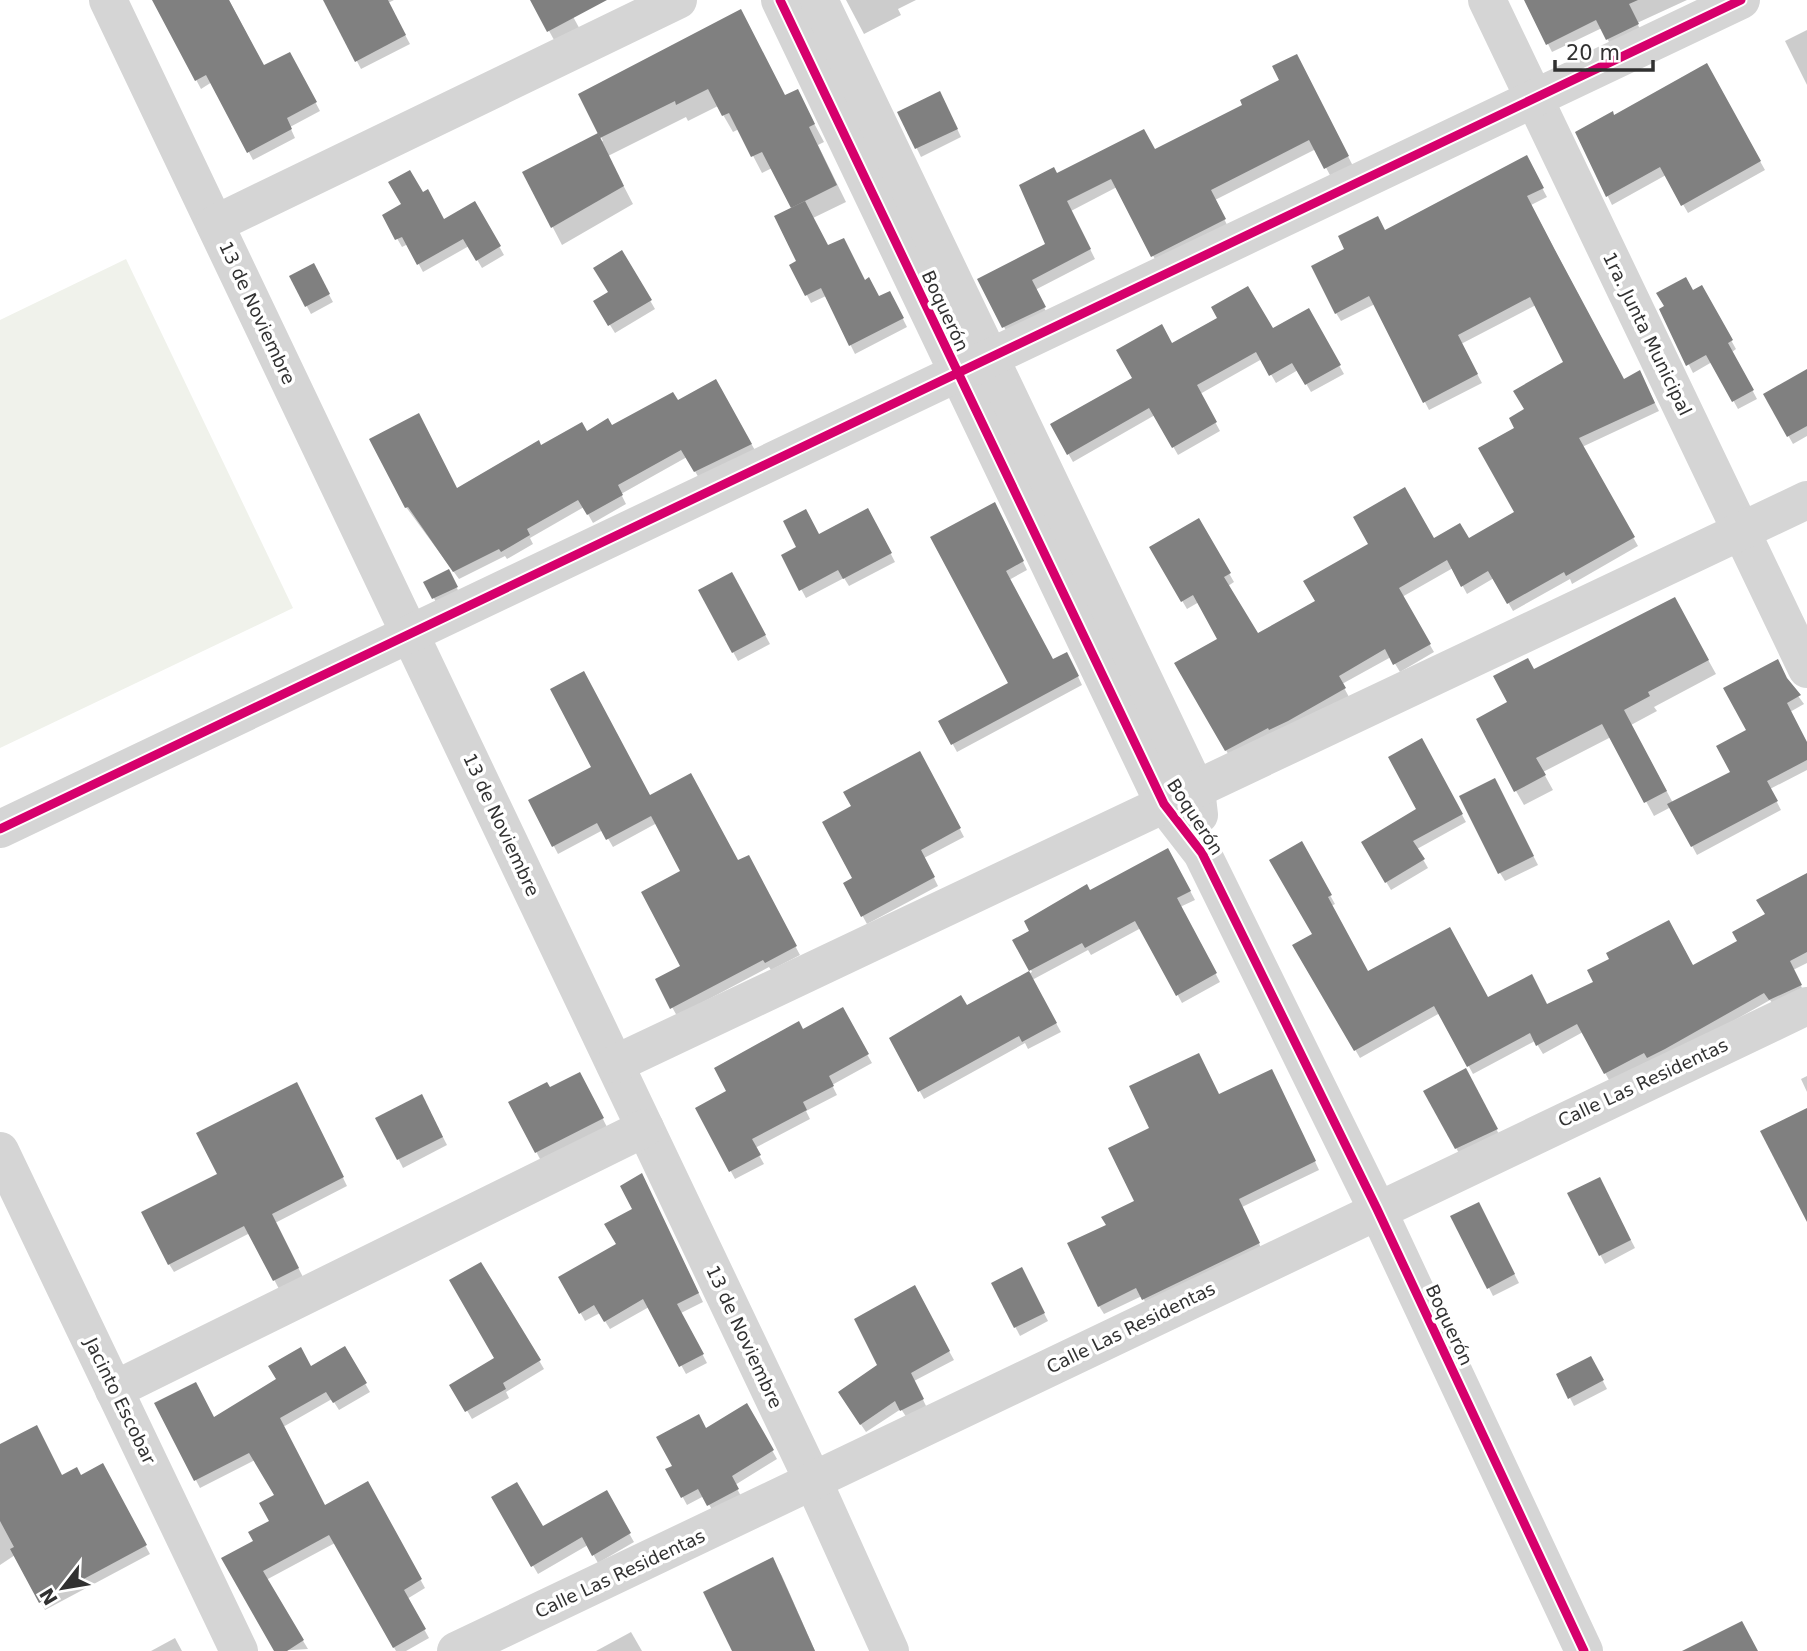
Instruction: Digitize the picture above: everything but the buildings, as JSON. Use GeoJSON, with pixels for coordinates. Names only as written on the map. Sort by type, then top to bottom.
{"type":"FeatureCollection","features":[{"type":"Feature","properties":{"kind":"street","name":"13 de Noviembre"},"geometry":{"type":"LineString","coordinates":[[108,0],[814,1483],[890,1651]]}},
{"type":"Feature","properties":{"kind":"street"},"geometry":{"type":"LineString","coordinates":[[215,224],[678,0]]}},
{"type":"Feature","properties":{"kind":"street","name":"Boquerón"},"geometry":{"type":"LineString","coordinates":[[779,0],[974,366],[1180,796],[1202,853],[1377,1209],[1584,1651]]}},
{"type":"Feature","properties":{"kind":"street","name":"Boquerón"},"geometry":{"type":"LineString","coordinates":[[818,0],[974,366]]}},
{"type":"Feature","properties":{"kind":"street","name":"1ra. Junta Municipal"},"geometry":{"type":"LineString","coordinates":[[1487,0],[1807,669]]}},
{"type":"Feature","properties":{"kind":"street"},"geometry":{"type":"LineString","coordinates":[[0,829],[1741,0]]}},
{"type":"Feature","properties":{"kind":"street"},"geometry":{"type":"LineString","coordinates":[[615,1064],[1807,500]]}},
{"type":"Feature","properties":{"kind":"street","name":"Calle Las Residentas"},"geometry":{"type":"LineString","coordinates":[[456,1651],[814,1483],[1377,1209],[1807,1006]]}},
{"type":"Feature","properties":{"kind":"street"},"geometry":{"type":"LineString","coordinates":[[114,1390],[645,1128]]}},
{"type":"Feature","properties":{"kind":"street","name":"Jacinto Escobar"},"geometry":{"type":"LineString","coordinates":[[0,1151],[239,1651]]}},
{"type":"Feature","properties":{"kind":"shaded area"},"geometry":{"type":"Polygon","coordinates":[[[126,259],[293,608],[0,748],[0,320],[126,259]]]}},
{"type":"Feature","properties":{"kind":"cycle path"},"geometry":{"type":"LineString","coordinates":[[780,0],[1164,804],[1202,853],[1377,1209],[1584,1651]]}},
{"type":"Feature","properties":{"kind":"cycle path"},"geometry":{"type":"LineString","coordinates":[[0,829],[1741,0]]}}]}
